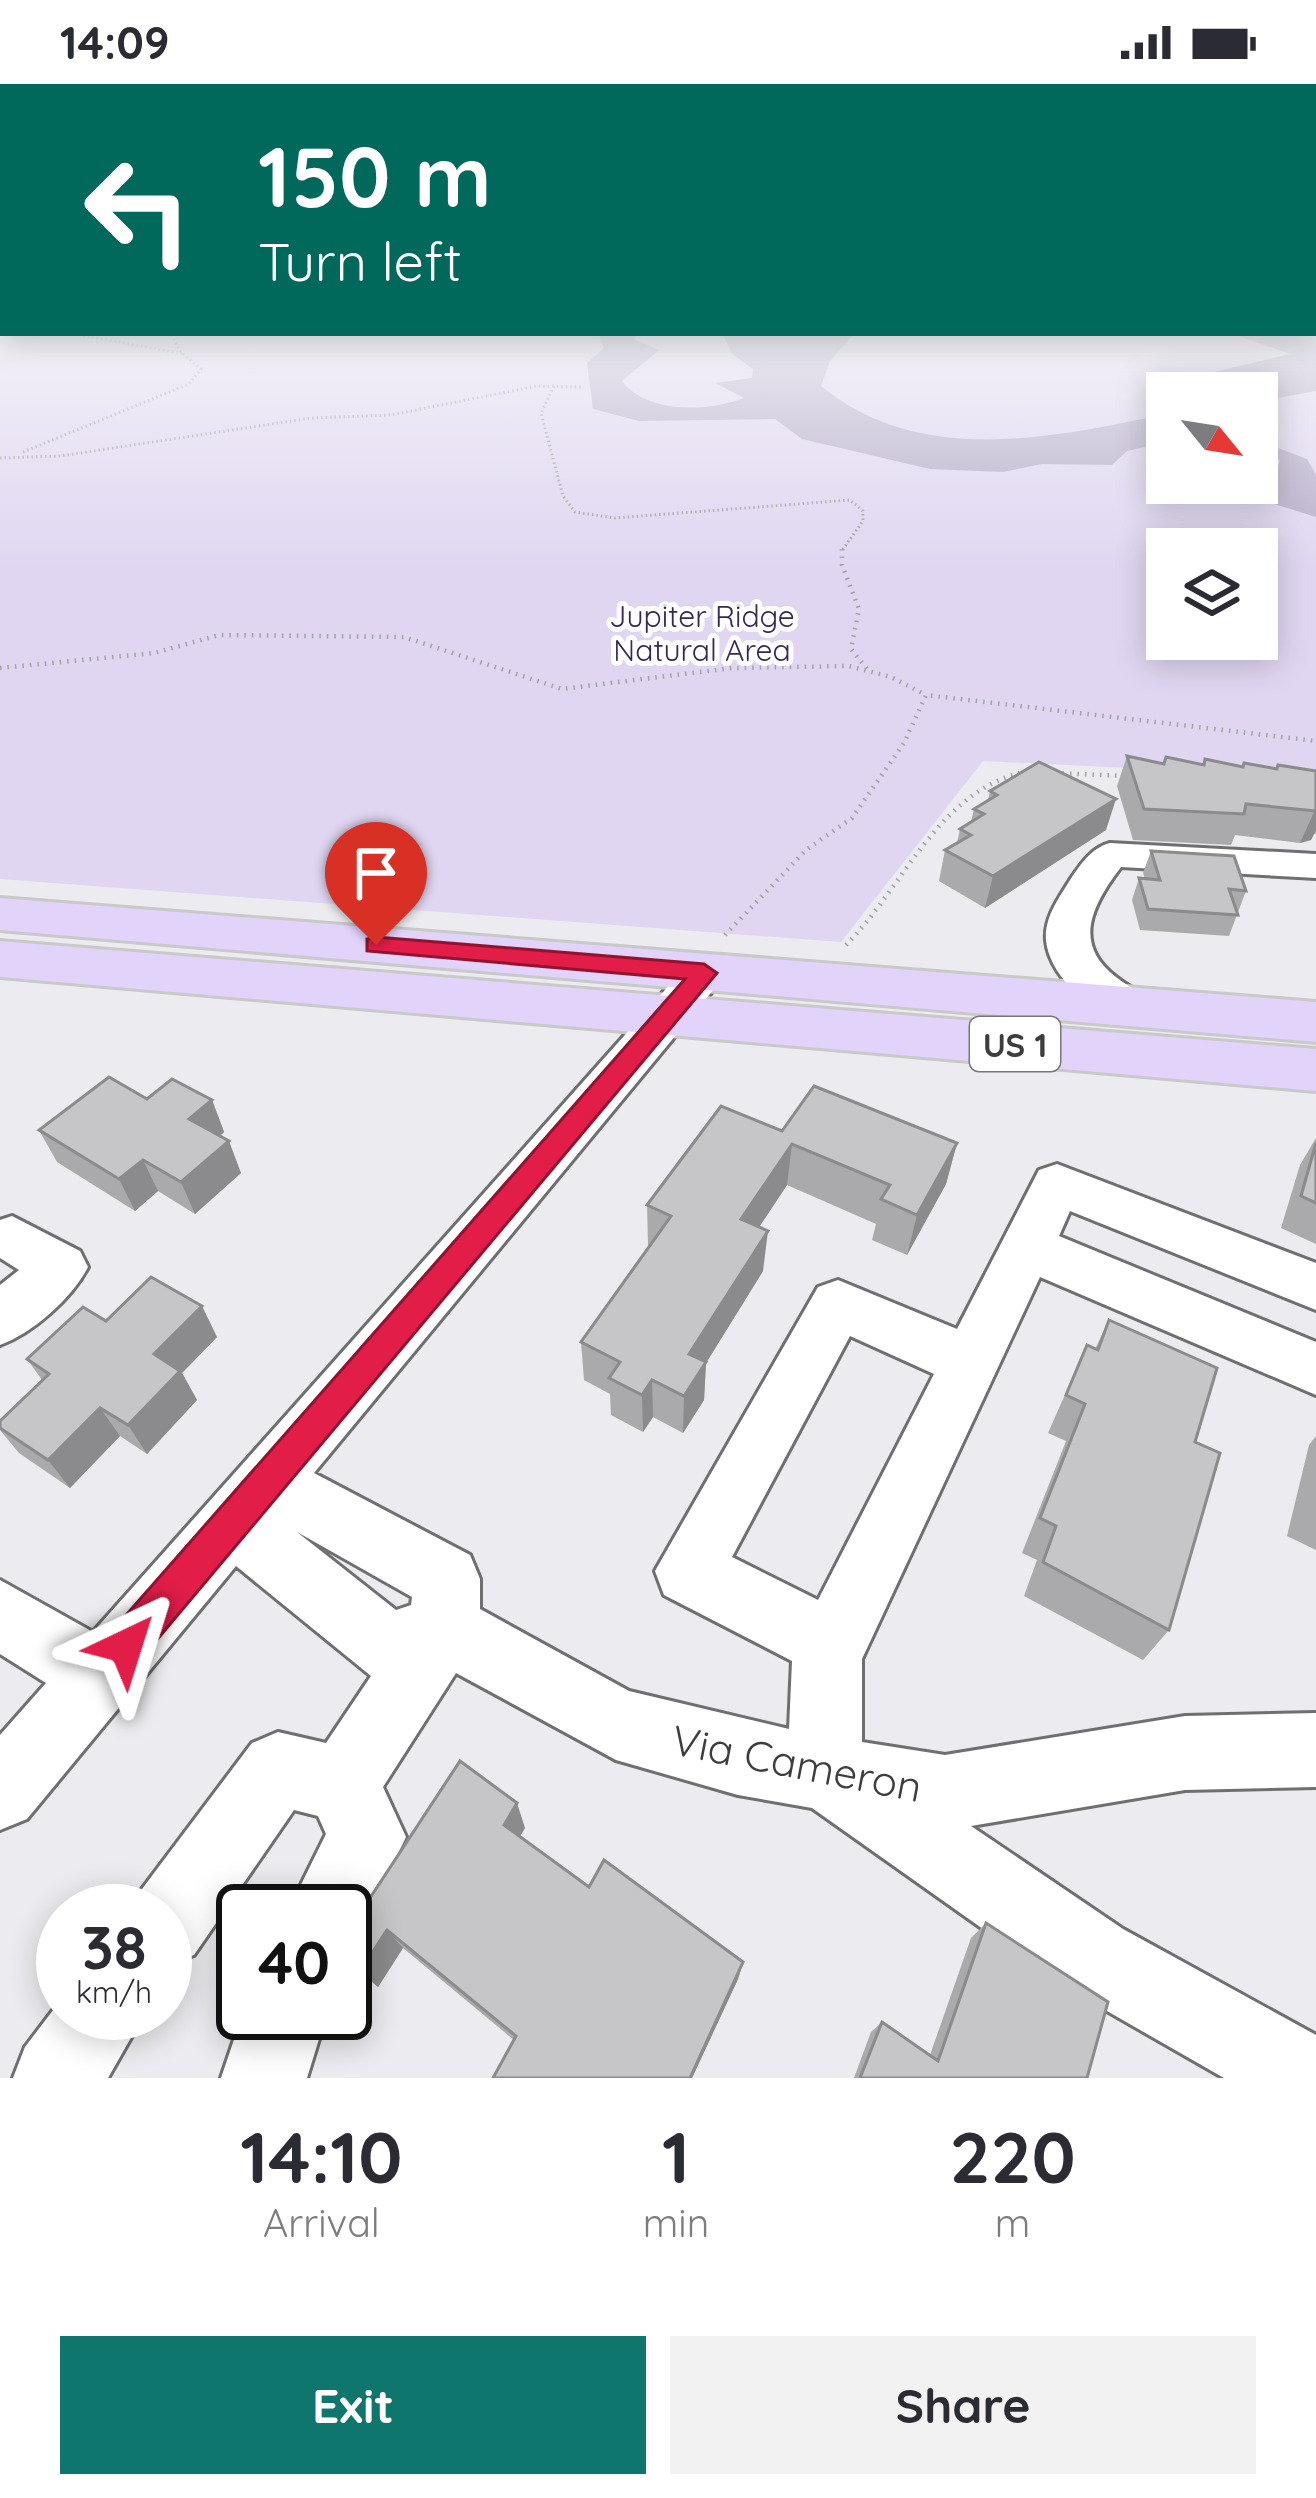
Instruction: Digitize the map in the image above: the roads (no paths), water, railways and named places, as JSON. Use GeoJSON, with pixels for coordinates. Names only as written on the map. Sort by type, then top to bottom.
{"type":"FeatureCollection","features":[{"type":"Feature","properties":{"kind":"main road","name":"US 1"},"geometry":{"type":"LineString","coordinates":[[0,914],[704,976],[1316,1022]]}},
{"type":"Feature","properties":{"kind":"main road","name":"US 1"},"geometry":{"type":"LineString","coordinates":[[0,959],[704,976],[1316,1070]]}},
{"type":"Feature","properties":{"kind":"street"},"geometry":{"type":"LineString","coordinates":[[1132,1008],[1089,984],[1067,952],[1065,930],[1110,855],[1316,866]]}},
{"type":"Feature","properties":{"kind":"street"},"geometry":{"type":"LineString","coordinates":[[0,1792],[704,976]]}},
{"type":"Feature","properties":{"kind":"street"},"geometry":{"type":"LineString","coordinates":[[1308,2078],[1094,1958],[825,1772],[827,1656],[1057,1184],[1316,1287]]}},
{"type":"Feature","properties":{"kind":"street"},"geometry":{"type":"LineString","coordinates":[[0,1320],[60,1268],[12,1238]]}},
{"type":"Feature","properties":{"kind":"street"},"geometry":{"type":"LineString","coordinates":[[1027,1247],[1316,1369]]}},
{"type":"Feature","properties":{"kind":"street"},"geometry":{"type":"LineString","coordinates":[[832,1644],[688,1571],[838,1304],[970,1362]]}},
{"type":"Feature","properties":{"kind":"street"},"geometry":{"type":"LineString","coordinates":[[250,1502],[388,1648],[445,1628]]}},
{"type":"Feature","properties":{"kind":"street"},"geometry":{"type":"LineString","coordinates":[[0,1614],[99,1676]]}},
{"type":"Feature","properties":{"kind":"street"},"geometry":{"type":"LineString","coordinates":[[343,1784],[445,1628]]}},
{"type":"Feature","properties":{"kind":"street","name":"Via Cameron"},"geometry":{"type":"LineString","coordinates":[[445,1628],[616,1724],[739,1758],[946,1792],[1185,1753],[1316,1750]]}},
{"type":"Feature","properties":{"kind":"street"},"geometry":{"type":"LineString","coordinates":[[192,1888],[278,1769],[343,1784]]}},
{"type":"Feature","properties":{"kind":"street"},"geometry":{"type":"LineString","coordinates":[[342,1884],[367,1837],[343,1784]]}},
{"type":"Feature","properties":{"kind":"street"},"geometry":{"type":"LineString","coordinates":[[56,2078],[83,2040]]}},
{"type":"Feature","properties":{"kind":"street"},"geometry":{"type":"LineString","coordinates":[[263,2078],[275,2040]]}},
{"type":"Feature","properties":{"kind":"park label","name":"Jupiter Ridge Natural Area"},"geometry":{"type":"Point","coordinates":[702,633]}}]}
